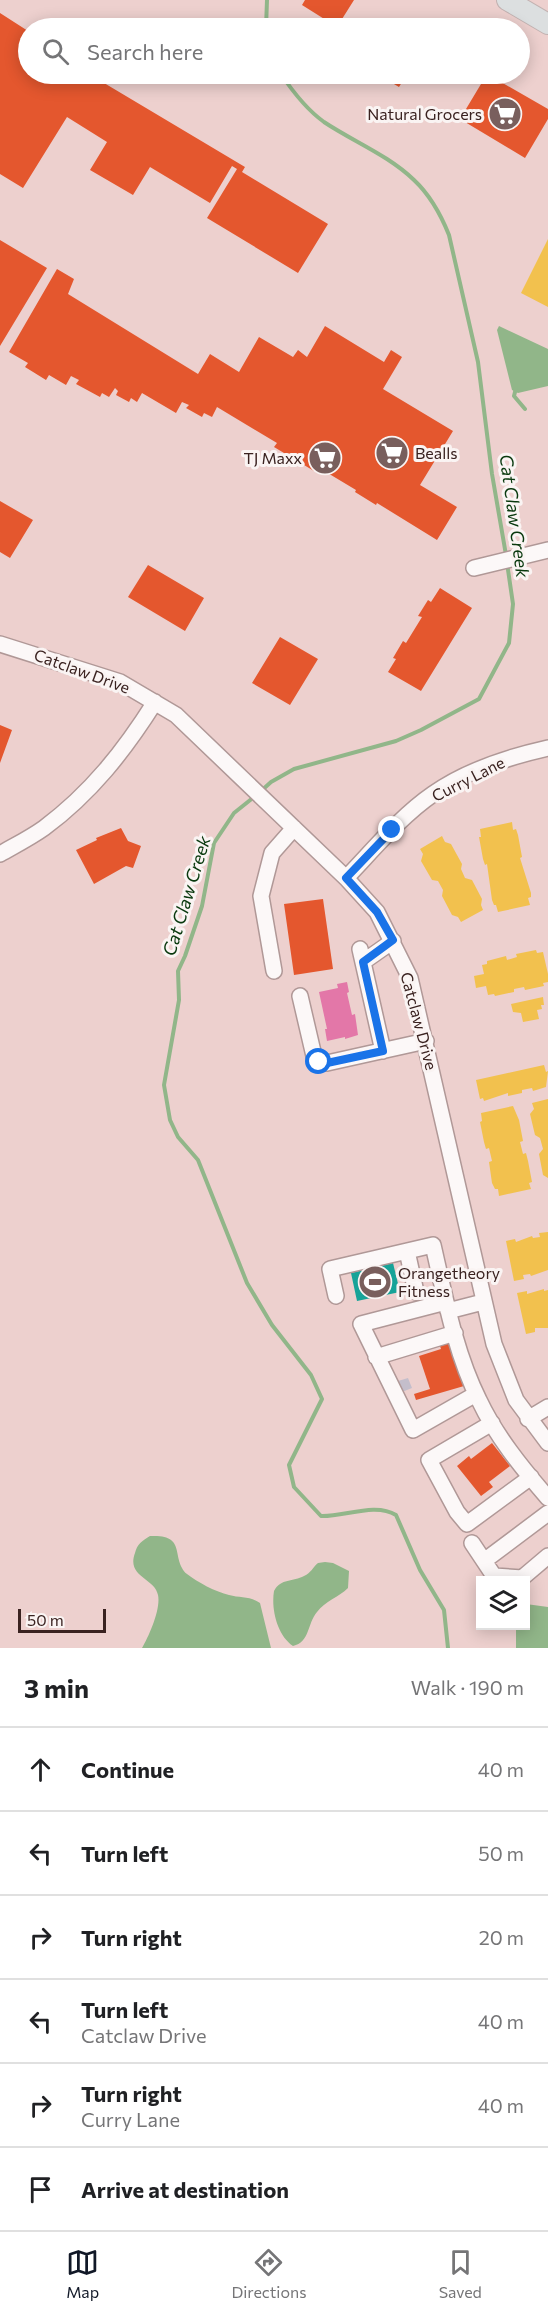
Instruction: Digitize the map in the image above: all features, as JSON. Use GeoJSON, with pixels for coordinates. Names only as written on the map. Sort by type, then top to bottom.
{"type":"FeatureCollection","features":[{"type":"Feature","properties":{"kind":"main road"},"geometry":{"type":"LineString","coordinates":[[507,0],[548,24]]}},
{"type":"Feature","properties":{"kind":"street"},"geometry":{"type":"LineString","coordinates":[[477,568],[548,550]]}},
{"type":"Feature","properties":{"kind":"street","name":"Catclaw Drive"},"geometry":{"type":"LineString","coordinates":[[0,644],[120,681],[176,715],[346,878],[377,912],[410,978],[494,1344],[516,1400],[548,1443]]}},
{"type":"Feature","properties":{"kind":"street"},"geometry":{"type":"LineString","coordinates":[[0,854],[42,830],[87,792],[128,744],[155,702]]}},
{"type":"Feature","properties":{"kind":"street","name":"Curry Lane"},"geometry":{"type":"LineString","coordinates":[[346,878],[392,830],[433,794],[492,763],[548,748]]}},
{"type":"Feature","properties":{"kind":"street"},"geometry":{"type":"LineString","coordinates":[[274,971],[261,896],[272,853],[294,828]]}},
{"type":"Feature","properties":{"kind":"street"},"geometry":{"type":"LineString","coordinates":[[383,1051],[362,956],[393,940]]}},
{"type":"Feature","properties":{"kind":"street"},"geometry":{"type":"LineString","coordinates":[[300,996],[314,1056],[319,1062],[327,1063],[426,1041]]}},
{"type":"Feature","properties":{"kind":"street"},"geometry":{"type":"LineString","coordinates":[[336,1296],[330,1269],[433,1245],[455,1334],[476,1394],[492,1423],[531,1477],[547,1494]]}},
{"type":"Feature","properties":{"kind":"street"},"geometry":{"type":"LineString","coordinates":[[407,1251],[417,1292]]}},
{"type":"Feature","properties":{"kind":"street"},"geometry":{"type":"LineString","coordinates":[[476,1394],[413,1430],[361,1324],[447,1306],[483,1302]]}},
{"type":"Feature","properties":{"kind":"street"},"geometry":{"type":"LineString","coordinates":[[376,1357],[455,1334]]}},
{"type":"Feature","properties":{"kind":"street"},"geometry":{"type":"LineString","coordinates":[[528,1419],[548,1407]]}},
{"type":"Feature","properties":{"kind":"street"},"geometry":{"type":"LineString","coordinates":[[492,1423],[429,1460],[457,1512],[467,1524],[531,1477]]}},
{"type":"Feature","properties":{"kind":"street"},"geometry":{"type":"LineString","coordinates":[[484,1561],[548,1514]]}},
{"type":"Feature","properties":{"kind":"street"},"geometry":{"type":"LineString","coordinates":[[472,1543],[494,1576],[522,1578],[548,1556]]}},
{"type":"Feature","properties":{"kind":"shaded area"},"geometry":{"type":"Polygon","coordinates":[[[499,326],[548,349],[548,386],[518,393],[512,390],[497,330],[499,326]]]}},
{"type":"Feature","properties":{"kind":"shaded area"},"geometry":{"type":"Polygon","coordinates":[[[150,1536],[162,1536],[174,1543],[182,1568],[196,1580],[224,1594],[249,1598],[260,1603],[271,1648],[142,1648],[156,1615],[158,1595],[156,1589],[134,1567],[133,1561],[139,1545],[150,1536]]]}},
{"type":"Feature","properties":{"kind":"shaded area"},"geometry":{"type":"Polygon","coordinates":[[[318,1563],[333,1563],[349,1571],[348,1588],[320,1608],[303,1641],[293,1646],[287,1641],[276,1621],[273,1606],[274,1591],[280,1584],[300,1578],[318,1563]]]}},
{"type":"Feature","properties":{"kind":"shaded area"},"geometry":{"type":"Polygon","coordinates":[[[530,1605],[548,1607],[548,1648],[516,1648],[516,1630],[530,1630],[530,1605]]]}},
{"type":"Feature","properties":{"kind":"building: Homes"},"geometry":{"type":"Polygon","coordinates":[[[548,239],[548,307],[521,293],[548,239]]]}},
{"type":"Feature","properties":{"kind":"building: Homes"},"geometry":{"type":"Polygon","coordinates":[[[512,822],[513,830],[516,829],[518,835],[522,857],[520,858],[531,893],[531,897],[528,898],[530,905],[498,912],[492,900],[487,864],[485,865],[483,859],[480,829],[512,822]]]}},
{"type":"Feature","properties":{"kind":"building: Homes"},"geometry":{"type":"Polygon","coordinates":[[[442,836],[445,842],[451,844],[462,864],[461,869],[465,878],[472,880],[482,899],[483,910],[461,922],[458,917],[452,915],[442,896],[443,890],[438,881],[432,880],[421,861],[423,854],[420,849],[442,836]]]}},
{"type":"Feature","properties":{"kind":"building: Homes"},"geometry":{"type":"Polygon","coordinates":[[[536,950],[537,953],[543,952],[548,974],[548,982],[543,983],[544,986],[525,990],[524,987],[514,989],[514,992],[495,996],[494,994],[488,995],[486,986],[476,988],[474,976],[484,974],[482,965],[487,964],[487,961],[506,956],[507,960],[517,957],[516,954],[536,950]]]}},
{"type":"Feature","properties":{"kind":"building: Homes"},"geometry":{"type":"Polygon","coordinates":[[[543,997],[544,1005],[541,1005],[542,1009],[537,1010],[539,1019],[523,1022],[521,1013],[513,1012],[511,1004],[543,997]]]}},
{"type":"Feature","properties":{"kind":"building: Homes"},"geometry":{"type":"Polygon","coordinates":[[[544,1065],[546,1072],[548,1071],[546,1087],[533,1091],[532,1088],[522,1090],[522,1093],[508,1096],[508,1093],[484,1101],[483,1098],[480,1099],[476,1080],[544,1065]]]}},
{"type":"Feature","properties":{"kind":"building: Homes"},"geometry":{"type":"Polygon","coordinates":[[[548,1099],[548,1178],[543,1175],[539,1154],[543,1149],[540,1138],[535,1135],[530,1114],[534,1109],[532,1103],[548,1099]]]}},
{"type":"Feature","properties":{"kind":"building: Homes"},"geometry":{"type":"Polygon","coordinates":[[[513,1106],[519,1120],[523,1154],[526,1153],[528,1161],[531,1189],[499,1196],[498,1189],[495,1189],[492,1183],[489,1162],[492,1161],[489,1148],[486,1149],[484,1142],[480,1122],[482,1121],[481,1113],[513,1106]]]}},
{"type":"Feature","properties":{"kind":"building: Homes"},"geometry":{"type":"Polygon","coordinates":[[[548,1232],[548,1270],[531,1276],[530,1274],[523,1275],[524,1279],[514,1281],[506,1241],[515,1239],[516,1242],[532,1236],[533,1238],[540,1237],[539,1233],[548,1232]]]}},
{"type":"Feature","properties":{"kind":"building: Homes"},"geometry":{"type":"Polygon","coordinates":[[[544,1289],[544,1291],[548,1290],[548,1328],[535,1328],[535,1332],[526,1334],[517,1293],[527,1291],[527,1294],[544,1289]]]}},
{"type":"Feature","properties":{"kind":"building: Shops"},"geometry":{"type":"Polygon","coordinates":[[[305,0],[354,0],[343,18],[323,18],[302,5],[305,0]]]}},
{"type":"Feature","properties":{"kind":"building: Shops"},"geometry":{"type":"Polygon","coordinates":[[[0,13],[18,25],[18,84],[106,84],[245,167],[242,172],[328,224],[298,273],[207,218],[237,169],[232,166],[210,203],[150,167],[133,195],[90,170],[107,142],[67,117],[23,188],[0,174],[0,13]]]}},
{"type":"Feature","properties":{"kind":"building: Shops","name":"Natural Grocers"},"geometry":{"type":"Polygon","coordinates":[[[481,84],[504,84],[548,109],[548,119],[525,158],[460,119],[481,84]]]}},
{"type":"Feature","properties":{"kind":"building: Shops"},"geometry":{"type":"Polygon","coordinates":[[[0,240],[47,268],[0,346],[0,240]]]}},
{"type":"Feature","properties":{"kind":"building: Shops"},"geometry":{"type":"Polygon","coordinates":[[[57,269],[74,279],[68,294],[198,374],[210,354],[239,372],[259,337],[293,357],[298,350],[307,357],[325,326],[384,362],[391,350],[402,357],[383,389],[453,431],[420,485],[457,507],[437,540],[377,503],[376,505],[316,466],[314,471],[274,447],[277,443],[217,407],[212,417],[204,413],[202,417],[186,408],[189,405],[182,402],[176,413],[142,393],[137,402],[131,398],[129,402],[116,395],[118,391],[115,388],[109,397],[102,393],[100,397],[76,384],[79,380],[71,376],[66,385],[49,375],[46,380],[25,367],[28,363],[9,352],[57,269]]]}},
{"type":"Feature","properties":{"kind":"building: Shops"},"geometry":{"type":"Polygon","coordinates":[[[0,501],[33,520],[10,558],[0,552],[0,501]]]}},
{"type":"Feature","properties":{"kind":"building: Shops"},"geometry":{"type":"Polygon","coordinates":[[[148,565],[204,598],[185,631],[128,597],[148,565]]]}},
{"type":"Feature","properties":{"kind":"building: Shops"},"geometry":{"type":"Polygon","coordinates":[[[440,588],[472,608],[421,691],[388,672],[403,641],[406,643],[422,617],[418,616],[428,600],[431,602],[440,588]]]}},
{"type":"Feature","properties":{"kind":"building: Shops"},"geometry":{"type":"Polygon","coordinates":[[[280,637],[318,659],[290,705],[252,683],[280,637]]]}},
{"type":"Feature","properties":{"kind":"building: Shops"},"geometry":{"type":"Polygon","coordinates":[[[0,725],[12,730],[0,763],[0,725]]]}},
{"type":"Feature","properties":{"kind":"building: Shops"},"geometry":{"type":"Polygon","coordinates":[[[121,828],[128,841],[141,846],[133,868],[126,866],[94,884],[76,850],[97,840],[96,838],[121,828]]]}},
{"type":"Feature","properties":{"kind":"building: Shops"},"geometry":{"type":"Polygon","coordinates":[[[323,899],[333,969],[294,975],[284,904],[323,899]]]}},
{"type":"Feature","properties":{"kind":"building: Shops"},"geometry":{"type":"Polygon","coordinates":[[[449,1343],[464,1386],[416,1400],[414,1394],[430,1389],[419,1356],[441,1349],[440,1346],[449,1343]]]}},
{"type":"Feature","properties":{"kind":"building: Shops"},"geometry":{"type":"Polygon","coordinates":[[[492,1443],[510,1466],[489,1482],[493,1487],[481,1496],[457,1466],[469,1456],[471,1459],[492,1443]]]}},
{"type":"Feature","properties":{"kind":"building: Health"},"geometry":{"type":"Polygon","coordinates":[[[347,982],[349,992],[347,993],[352,1015],[355,1014],[358,1035],[327,1041],[325,1029],[327,1029],[319,992],[338,988],[337,984],[347,982]]]}},
{"type":"Feature","properties":{"kind":"building: Public","name":"Orangetheory Fitness"},"geometry":{"type":"Polygon","coordinates":[[[393,1263],[400,1292],[357,1301],[351,1273],[393,1263]]]}},
{"type":"Feature","properties":{"kind":"building: Other"},"geometry":{"type":"Polygon","coordinates":[[[408,1378],[412,1388],[402,1392],[398,1381],[408,1378]]]}},
{"type":"Feature","properties":{"kind":"waterway","name":"Cat Claw Creek"},"geometry":{"type":"LineString","coordinates":[[266,18],[267,0]]}},
{"type":"Feature","properties":{"kind":"waterway","name":"Cat Claw Creek"},"geometry":{"type":"LineString","coordinates":[[288,84],[317,117],[393,163],[414,180],[430,199],[449,235],[478,362],[492,474],[506,555]]}},
{"type":"Feature","properties":{"kind":"waterway"},"geometry":{"type":"LineString","coordinates":[[516,388],[514,396],[525,409]]}},
{"type":"Feature","properties":{"kind":"waterway","name":"Cat Claw Creek"},"geometry":{"type":"LineString","coordinates":[[260,792],[271,782],[294,769],[396,741],[479,699],[509,643],[513,604],[507,563]]}},
{"type":"Feature","properties":{"kind":"waterway","name":"Cat Claw Creek"},"geometry":{"type":"LineString","coordinates":[[254,797],[234,813],[214,843],[202,906],[178,971],[179,1000],[164,1085],[170,1120],[178,1137],[198,1160],[247,1283],[272,1325],[311,1375],[322,1399],[289,1465],[294,1487],[321,1516],[369,1510],[388,1511],[396,1515],[420,1570],[444,1610],[448,1648]]}},
{"type":"Feature","properties":{"kind":"place","name":"Natural Grocers"},"geometry":{"type":"Point","coordinates":[505,114]}},
{"type":"Feature","properties":{"kind":"place","name":"Bealls"},"geometry":{"type":"Point","coordinates":[392,453]}},
{"type":"Feature","properties":{"kind":"place","name":"TJ Maxx"},"geometry":{"type":"Point","coordinates":[325,458]}},
{"type":"Feature","properties":{"kind":"place","name":"Orangetheory Fitness"},"geometry":{"type":"Point","coordinates":[375,1282]}},
{"type":"Feature","properties":{"kind":"route"},"geometry":{"type":"LineString","coordinates":[[319,1062],[327,1063],[383,1051],[363,962],[393,940],[377,912],[346,878],[392,830]]}}]}
